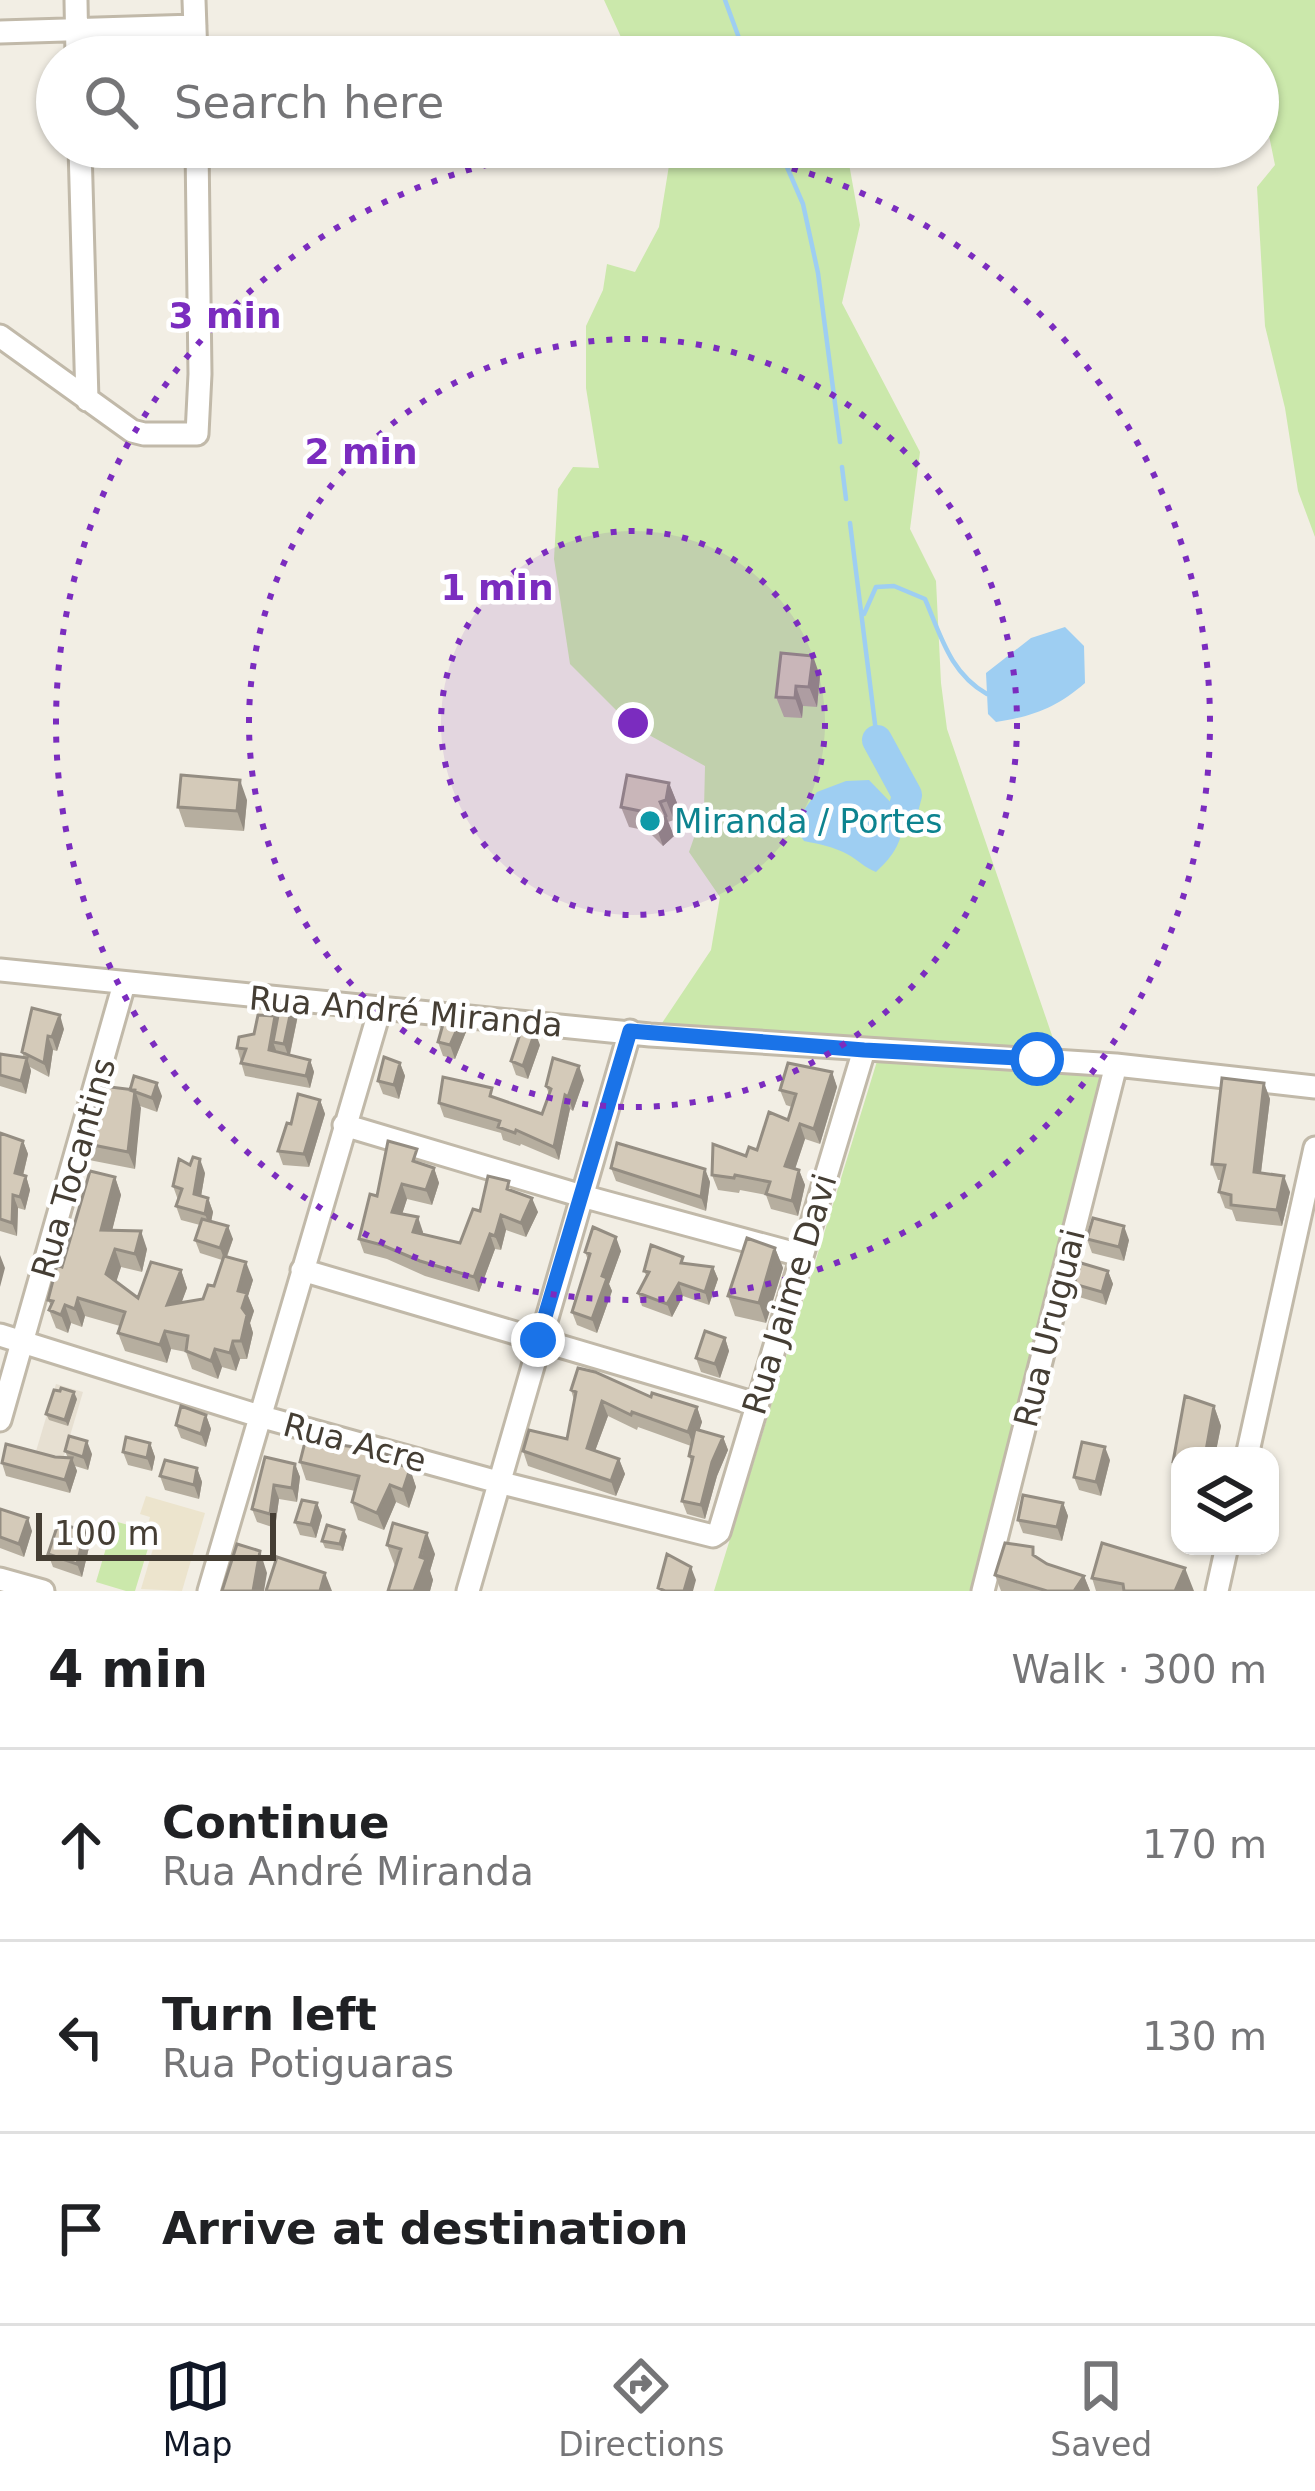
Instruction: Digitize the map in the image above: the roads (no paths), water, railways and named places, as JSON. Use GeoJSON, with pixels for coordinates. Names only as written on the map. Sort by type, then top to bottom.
{"type":"FeatureCollection","features":[{"type":"Feature","properties":{"kind":"street"},"geometry":{"type":"LineString","coordinates":[[76,0],[76,36]]}},
{"type":"Feature","properties":{"kind":"street"},"geometry":{"type":"LineString","coordinates":[[194,0],[195,36]]}},
{"type":"Feature","properties":{"kind":"street"},"geometry":{"type":"LineString","coordinates":[[0,32],[195,26]]}},
{"type":"Feature","properties":{"kind":"street"},"geometry":{"type":"LineString","coordinates":[[81,168],[87,400]]}},
{"type":"Feature","properties":{"kind":"street"},"geometry":{"type":"LineString","coordinates":[[0,337],[132,431],[194,435],[199,431],[197,168]]}},
{"type":"Feature","properties":{"kind":"street","name":"Rua André Miranda"},"geometry":{"type":"LineString","coordinates":[[0,970],[380,1009],[864,1050],[1116,1065],[1315,1087]]}},
{"type":"Feature","properties":{"kind":"street","name":"Rua Tocantins"},"geometry":{"type":"LineString","coordinates":[[0,1420],[124,984]]}},
{"type":"Feature","properties":{"kind":"street"},"geometry":{"type":"LineString","coordinates":[[209,1591],[380,1009]]}},
{"type":"Feature","properties":{"kind":"street"},"geometry":{"type":"LineString","coordinates":[[468,1591],[630,1031]]}},
{"type":"Feature","properties":{"kind":"street","name":"Rua Jaime Davi"},"geometry":{"type":"LineString","coordinates":[[713,1536],[719,1532],[864,1050]]}},
{"type":"Feature","properties":{"kind":"street","name":"Rua Uruguai"},"geometry":{"type":"LineString","coordinates":[[983,1591],[1116,1065]]}},
{"type":"Feature","properties":{"kind":"street"},"geometry":{"type":"LineString","coordinates":[[344,1125],[800,1255]]}},
{"type":"Feature","properties":{"kind":"street"},"geometry":{"type":"LineString","coordinates":[[1248,1447],[1315,1148]]}},
{"type":"Feature","properties":{"kind":"street"},"geometry":{"type":"LineString","coordinates":[[302,1270],[756,1404]]}},
{"type":"Feature","properties":{"kind":"street","name":"Rua Acre"},"geometry":{"type":"LineString","coordinates":[[0,1335],[259,1416],[713,1536]]}},
{"type":"Feature","properties":{"kind":"street"},"geometry":{"type":"LineString","coordinates":[[1216,1591],[1225,1555]]}},
{"type":"Feature","properties":{"kind":"street"},"geometry":{"type":"LineString","coordinates":[[0,1579],[43,1591]]}},
{"type":"Feature","properties":{"kind":"water"},"geometry":{"type":"Polygon","coordinates":[[[1065,627],[1084,646],[1085,683],[1044,710],[996,722],[988,714],[986,673],[1031,638],[1065,627]]]}},
{"type":"Feature","properties":{"kind":"water"},"geometry":{"type":"Polygon","coordinates":[[[869,780],[903,810],[898,844],[876,872],[842,852],[804,841],[793,825],[817,792],[846,781],[869,780]]]}},
{"type":"Feature","properties":{"kind":"waterway"},"geometry":{"type":"LineString","coordinates":[[725,0],[738,36]]}},
{"type":"Feature","properties":{"kind":"waterway"},"geometry":{"type":"LineString","coordinates":[[787,168],[803,204],[818,273],[840,442]]}},
{"type":"Feature","properties":{"kind":"waterway"},"geometry":{"type":"LineString","coordinates":[[842,467],[846,499]]}},
{"type":"Feature","properties":{"kind":"waterway"},"geometry":{"type":"LineString","coordinates":[[850,523],[877,740]]}},
{"type":"Feature","properties":{"kind":"waterway"},"geometry":{"type":"LineString","coordinates":[[864,614],[876,587],[894,586],[925,599],[955,664],[987,694]]}},
{"type":"Feature","properties":{"kind":"waterway"},"geometry":{"type":"LineString","coordinates":[[877,740],[907,795],[903,810]]}},
{"type":"Feature","properties":{"kind":"place","name":"Miranda / Portes"},"geometry":{"type":"Point","coordinates":[650,821]}}]}
